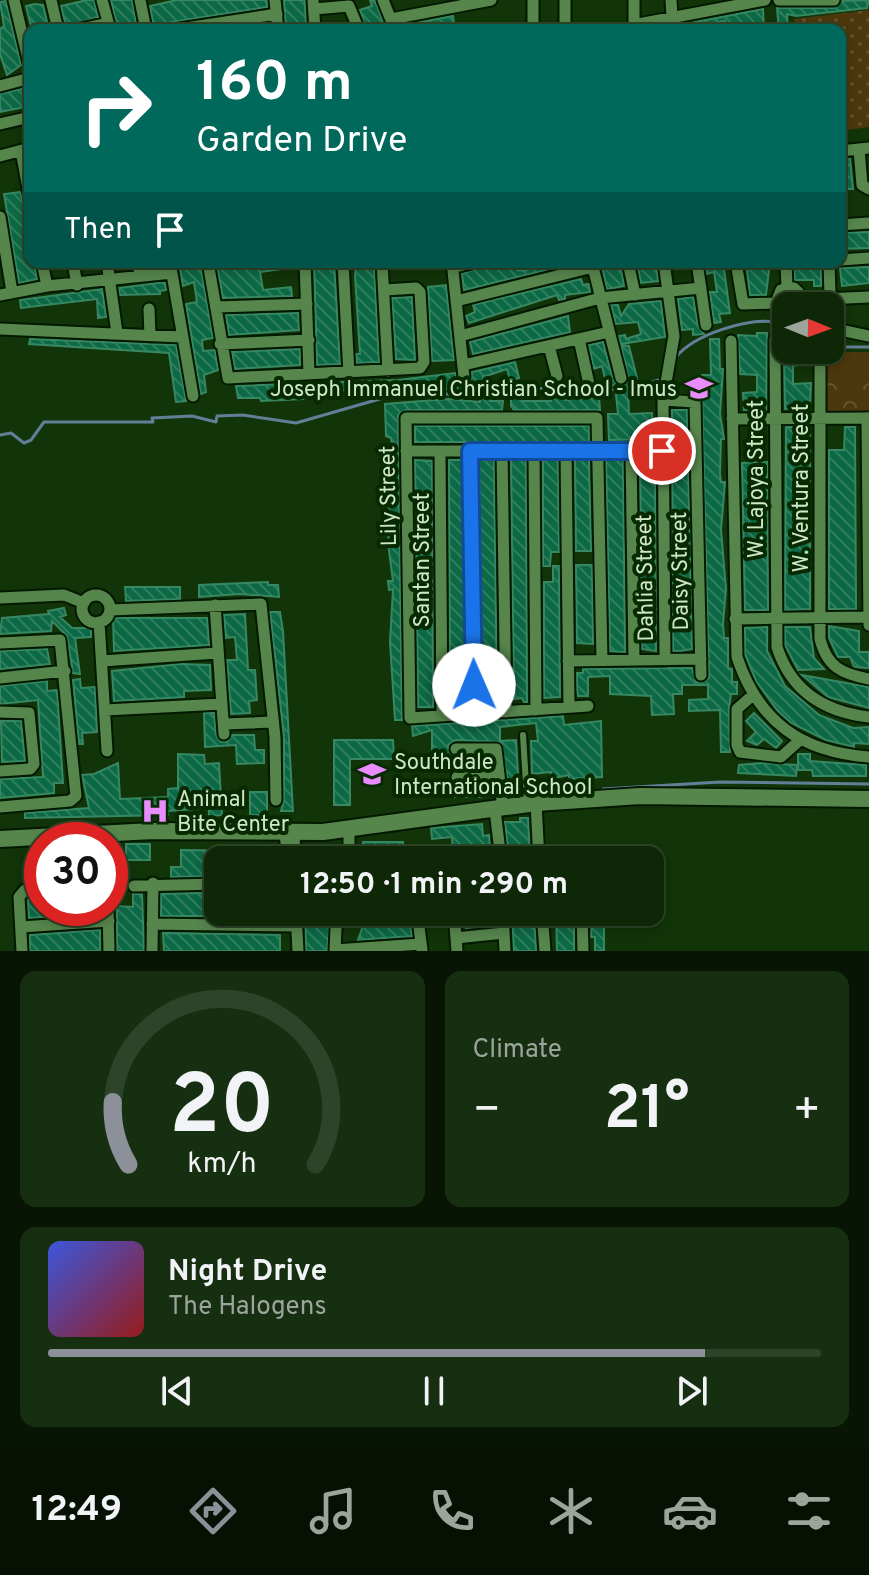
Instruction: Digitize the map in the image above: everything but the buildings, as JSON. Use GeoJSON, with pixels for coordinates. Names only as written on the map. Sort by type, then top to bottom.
{"type":"FeatureCollection","features":[{"type":"Feature","properties":{"kind":"main road"},"geometry":{"type":"LineString","coordinates":[[128,837],[289,834],[532,804],[654,795],[869,799]]}},
{"type":"Feature","properties":{"kind":"main road"},"geometry":{"type":"LineString","coordinates":[[0,839],[24,839]]}},
{"type":"Feature","properties":{"kind":"street"},"geometry":{"type":"LineString","coordinates":[[14,0],[24,42]]}},
{"type":"Feature","properties":{"kind":"street"},"geometry":{"type":"LineString","coordinates":[[102,0],[108,24]]}},
{"type":"Feature","properties":{"kind":"street"},"geometry":{"type":"LineString","coordinates":[[140,0],[145,24]]}},
{"type":"Feature","properties":{"kind":"street"},"geometry":{"type":"LineString","coordinates":[[275,0],[278,24]]}},
{"type":"Feature","properties":{"kind":"street"},"geometry":{"type":"LineString","coordinates":[[383,0],[393,24],[491,0]]}},
{"type":"Feature","properties":{"kind":"street"},"geometry":{"type":"LineString","coordinates":[[533,0],[533,24]]}},
{"type":"Feature","properties":{"kind":"street"},"geometry":{"type":"LineString","coordinates":[[565,0],[565,24]]}},
{"type":"Feature","properties":{"kind":"street"},"geometry":{"type":"LineString","coordinates":[[634,0],[634,24]]}},
{"type":"Feature","properties":{"kind":"street"},"geometry":{"type":"LineString","coordinates":[[671,0],[672,17]]}},
{"type":"Feature","properties":{"kind":"street"},"geometry":{"type":"LineString","coordinates":[[648,24],[706,6],[765,0]]}},
{"type":"Feature","properties":{"kind":"street"},"geometry":{"type":"LineString","coordinates":[[779,0],[833,0]]}},
{"type":"Feature","properties":{"kind":"street"},"geometry":{"type":"LineString","coordinates":[[54,1],[57,24]]}},
{"type":"Feature","properties":{"kind":"street"},"geometry":{"type":"LineString","coordinates":[[315,24],[313,4],[349,6],[356,24]]}},
{"type":"Feature","properties":{"kind":"street"},"geometry":{"type":"LineString","coordinates":[[212,24],[277,14]]}},
{"type":"Feature","properties":{"kind":"street"},"geometry":{"type":"LineString","coordinates":[[0,71],[2,86],[24,80]]}},
{"type":"Feature","properties":{"kind":"street"},"geometry":{"type":"LineString","coordinates":[[0,124],[24,118]]}},
{"type":"Feature","properties":{"kind":"street"},"geometry":{"type":"LineString","coordinates":[[864,149],[862,185],[869,189]]}},
{"type":"Feature","properties":{"kind":"street"},"geometry":{"type":"LineString","coordinates":[[0,156],[24,150]]}},
{"type":"Feature","properties":{"kind":"street"},"geometry":{"type":"LineString","coordinates":[[0,217],[6,293],[110,281],[171,268],[193,396]]}},
{"type":"Feature","properties":{"kind":"street"},"geometry":{"type":"LineString","coordinates":[[846,225],[869,223]]}},
{"type":"Feature","properties":{"kind":"street"},"geometry":{"type":"LineString","coordinates":[[846,260],[869,258]]}},
{"type":"Feature","properties":{"kind":"street"},"geometry":{"type":"LineString","coordinates":[[43,268],[47,286]]}},
{"type":"Feature","properties":{"kind":"street"},"geometry":{"type":"LineString","coordinates":[[74,268],[77,285]]}},
{"type":"Feature","properties":{"kind":"street"},"geometry":{"type":"LineString","coordinates":[[108,268],[117,333]]}},
{"type":"Feature","properties":{"kind":"street"},"geometry":{"type":"LineString","coordinates":[[139,268],[140,276]]}},
{"type":"Feature","properties":{"kind":"street"},"geometry":{"type":"LineString","coordinates":[[209,268],[228,378],[420,368],[424,362],[420,292],[416,288],[385,290]]}},
{"type":"Feature","properties":{"kind":"street"},"geometry":{"type":"LineString","coordinates":[[305,268],[309,374]]}},
{"type":"Feature","properties":{"kind":"street"},"geometry":{"type":"LineString","coordinates":[[343,268],[349,374]]}},
{"type":"Feature","properties":{"kind":"street"},"geometry":{"type":"LineString","coordinates":[[383,268],[388,371]]}},
{"type":"Feature","properties":{"kind":"street"},"geometry":{"type":"LineString","coordinates":[[453,268],[463,371],[609,332]]}},
{"type":"Feature","properties":{"kind":"street"},"geometry":{"type":"LineString","coordinates":[[456,301],[578,268]]}},
{"type":"Feature","properties":{"kind":"street"},"geometry":{"type":"LineString","coordinates":[[594,268],[621,378]]}},
{"type":"Feature","properties":{"kind":"street"},"geometry":{"type":"LineString","coordinates":[[629,268],[635,295]]}},
{"type":"Feature","properties":{"kind":"street","name":"Dahlia Street"},"geometry":{"type":"LineString","coordinates":[[665,268],[674,336],[663,400],[665,660]]}},
{"type":"Feature","properties":{"kind":"street"},"geometry":{"type":"LineString","coordinates":[[698,268],[706,325]]}},
{"type":"Feature","properties":{"kind":"street"},"geometry":{"type":"LineString","coordinates":[[737,268],[743,304],[772,303]]}},
{"type":"Feature","properties":{"kind":"street"},"geometry":{"type":"LineString","coordinates":[[786,268],[787,288]]}},
{"type":"Feature","properties":{"kind":"street"},"geometry":{"type":"LineString","coordinates":[[829,268],[831,292]]}},
{"type":"Feature","properties":{"kind":"street"},"geometry":{"type":"LineString","coordinates":[[460,336],[600,298],[701,288]]}},
{"type":"Feature","properties":{"kind":"street"},"geometry":{"type":"LineString","coordinates":[[780,292],[787,288],[797,292]]}},
{"type":"Feature","properties":{"kind":"street"},"geometry":{"type":"LineString","coordinates":[[844,298],[869,297]]}},
{"type":"Feature","properties":{"kind":"street"},"geometry":{"type":"LineString","coordinates":[[216,307],[307,304]]}},
{"type":"Feature","properties":{"kind":"street"},"geometry":{"type":"LineString","coordinates":[[149,309],[150,336]]}},
{"type":"Feature","properties":{"kind":"street"},"geometry":{"type":"LineString","coordinates":[[0,329],[182,337]]}},
{"type":"Feature","properties":{"kind":"street"},"geometry":{"type":"LineString","coordinates":[[844,331],[869,336]]}},
{"type":"Feature","properties":{"kind":"street"},"geometry":{"type":"LineString","coordinates":[[579,339],[589,384]]}},
{"type":"Feature","properties":{"kind":"street"},"geometry":{"type":"LineString","coordinates":[[220,344],[309,340]]}},
{"type":"Feature","properties":{"kind":"street"},"geometry":{"type":"LineString","coordinates":[[731,341],[737,657],[754,694],[782,727],[800,740],[829,752],[869,757]]}},
{"type":"Feature","properties":{"kind":"street"},"geometry":{"type":"LineString","coordinates":[[549,346],[557,376]]}},
{"type":"Feature","properties":{"kind":"street","name":"W. Lajoya Street"},"geometry":{"type":"LineString","coordinates":[[775,364],[777,647],[783,667],[814,701],[835,712],[869,717]]}},
{"type":"Feature","properties":{"kind":"street","name":"W. Ventura Street"},"geometry":{"type":"LineString","coordinates":[[820,364],[819,618],[824,655],[845,675],[869,679]]}},
{"type":"Feature","properties":{"kind":"street","name":"Daisy Street"},"geometry":{"type":"LineString","coordinates":[[663,400],[695,402],[701,675]]}},
{"type":"Feature","properties":{"kind":"street","name":"Lily Street"},"geometry":{"type":"LineString","coordinates":[[442,716],[410,718],[406,418],[597,418],[598,451]]}},
{"type":"Feature","properties":{"kind":"street"},"geometry":{"type":"LineString","coordinates":[[732,419],[868,418],[868,621],[735,619]]}},
{"type":"Feature","properties":{"kind":"street"},"geometry":{"type":"LineString","coordinates":[[406,451],[662,451]]}},
{"type":"Feature","properties":{"kind":"street","name":"Santan Street"},"geometry":{"type":"LineString","coordinates":[[440,451],[442,716]]}},
{"type":"Feature","properties":{"kind":"street"},"geometry":{"type":"LineString","coordinates":[[470,451],[475,714]]}},
{"type":"Feature","properties":{"kind":"street"},"geometry":{"type":"LineString","coordinates":[[502,451],[506,712]]}},
{"type":"Feature","properties":{"kind":"street"},"geometry":{"type":"LineString","coordinates":[[534,451],[536,710]]}},
{"type":"Feature","properties":{"kind":"street"},"geometry":{"type":"LineString","coordinates":[[566,451],[569,707]]}},
{"type":"Feature","properties":{"kind":"street"},"geometry":{"type":"LineString","coordinates":[[598,451],[602,660]]}},
{"type":"Feature","properties":{"kind":"street"},"geometry":{"type":"LineString","coordinates":[[631,451],[634,660]]}},
{"type":"Feature","properties":{"kind":"street"},"geometry":{"type":"LineString","coordinates":[[0,598],[64,595],[84,603]]}},
{"type":"Feature","properties":{"kind":"street"},"geometry":{"type":"LineString","coordinates":[[84,603],[98,595],[108,602],[110,610]]}},
{"type":"Feature","properties":{"kind":"street"},"geometry":{"type":"LineString","coordinates":[[107,751],[99,622],[110,610],[257,602],[263,608],[276,800]]}},
{"type":"Feature","properties":{"kind":"street"},"geometry":{"type":"LineString","coordinates":[[84,603],[84,616],[91,622],[99,622]]}},
{"type":"Feature","properties":{"kind":"street"},"geometry":{"type":"LineString","coordinates":[[215,605],[224,729],[272,722]]}},
{"type":"Feature","properties":{"kind":"street"},"geometry":{"type":"LineString","coordinates":[[0,643],[60,640],[76,796],[70,801],[0,807]]}},
{"type":"Feature","properties":{"kind":"street"},"geometry":{"type":"LineString","coordinates":[[102,661],[217,653]]}},
{"type":"Feature","properties":{"kind":"street"},"geometry":{"type":"LineString","coordinates":[[568,661],[701,659]]}},
{"type":"Feature","properties":{"kind":"street"},"geometry":{"type":"LineString","coordinates":[[0,678],[65,671]]}},
{"type":"Feature","properties":{"kind":"street"},"geometry":{"type":"LineString","coordinates":[[754,694],[737,709],[737,745],[740,752],[781,757],[800,740]]}},
{"type":"Feature","properties":{"kind":"street"},"geometry":{"type":"LineString","coordinates":[[105,710],[222,704]]}},
{"type":"Feature","properties":{"kind":"street"},"geometry":{"type":"LineString","coordinates":[[442,716],[588,706]]}},
{"type":"Feature","properties":{"kind":"street"},"geometry":{"type":"LineString","coordinates":[[0,712],[29,713],[34,764],[30,769],[0,771]]}},
{"type":"Feature","properties":{"kind":"street"},"geometry":{"type":"LineString","coordinates":[[456,749],[496,749],[501,846]]}},
{"type":"Feature","properties":{"kind":"street"},"geometry":{"type":"LineString","coordinates":[[457,777],[499,774]]}},
{"type":"Feature","properties":{"kind":"street"},"geometry":{"type":"LineString","coordinates":[[532,804],[537,846]]}},
{"type":"Feature","properties":{"kind":"street"},"geometry":{"type":"LineString","coordinates":[[349,827],[349,846]]}},
{"type":"Feature","properties":{"kind":"street"},"geometry":{"type":"LineString","coordinates":[[289,834],[289,846]]}},
{"type":"Feature","properties":{"kind":"street"},"geometry":{"type":"LineString","coordinates":[[289,834],[292,846]]}},
{"type":"Feature","properties":{"kind":"street"},"geometry":{"type":"LineString","coordinates":[[152,951],[153,883]]}},
{"type":"Feature","properties":{"kind":"street"},"geometry":{"type":"LineString","coordinates":[[134,886],[204,884]]}},
{"type":"Feature","properties":{"kind":"street"},"geometry":{"type":"LineString","coordinates":[[22,951],[21,892],[24,892]]}},
{"type":"Feature","properties":{"kind":"street"},"geometry":{"type":"LineString","coordinates":[[152,924],[204,925]]}},
{"type":"Feature","properties":{"kind":"street"},"geometry":{"type":"LineString","coordinates":[[21,927],[36,926]]}},
{"type":"Feature","properties":{"kind":"street"},"geometry":{"type":"LineString","coordinates":[[109,926],[109,951]]}},
{"type":"Feature","properties":{"kind":"street"},"geometry":{"type":"LineString","coordinates":[[290,951],[294,926]]}},
{"type":"Feature","properties":{"kind":"street"},"geometry":{"type":"LineString","coordinates":[[294,926],[298,951]]}},
{"type":"Feature","properties":{"kind":"street"},"geometry":{"type":"LineString","coordinates":[[337,926],[335,950],[422,948],[419,926]]}},
{"type":"Feature","properties":{"kind":"street"},"geometry":{"type":"LineString","coordinates":[[455,926],[457,951]]}},
{"type":"Feature","properties":{"kind":"street"},"geometry":{"type":"LineString","coordinates":[[504,926],[505,951]]}},
{"type":"Feature","properties":{"kind":"street"},"geometry":{"type":"LineString","coordinates":[[543,926],[545,951]]}},
{"type":"Feature","properties":{"kind":"street"},"geometry":{"type":"LineString","coordinates":[[582,926],[583,951]]}},
{"type":"Feature","properties":{"kind":"street"},"geometry":{"type":"LineString","coordinates":[[456,938],[504,933]]}},
{"type":"Feature","properties":{"kind":"lane"},"geometry":{"type":"LineString","coordinates":[[523,735],[532,804]]}},
{"type":"Feature","properties":{"kind":"green space"},"geometry":{"type":"Polygon","coordinates":[[[869,10],[869,127],[846,130],[846,24],[794,24],[794,19],[869,10]]]}},
{"type":"Feature","properties":{"kind":"green space"},"geometry":{"type":"Polygon","coordinates":[[[844,352],[869,352],[869,412],[826,412],[827,364],[844,364],[844,352]]]}},
{"type":"Feature","properties":{"kind":"green space"},"geometry":{"type":"Polygon","coordinates":[[[844,352],[869,352],[869,376],[831,375],[831,364],[844,364],[844,352]]]}},
{"type":"Feature","properties":{"kind":"waterway"},"geometry":{"type":"LineString","coordinates":[[676,357],[696,341],[722,329],[772,322]]}},
{"type":"Feature","properties":{"kind":"waterway"},"geometry":{"type":"LineString","coordinates":[[844,347],[869,347]]}},
{"type":"Feature","properties":{"kind":"waterway"},"geometry":{"type":"LineString","coordinates":[[627,389],[659,380]]}},
{"type":"Feature","properties":{"kind":"waterway"},"geometry":{"type":"LineString","coordinates":[[0,435],[11,433],[24,443],[31,440],[44,422],[153,422],[152,418],[192,416],[216,422],[217,416],[243,415],[296,423],[383,398],[565,387],[619,390]]}},
{"type":"Feature","properties":{"kind":"waterway"},"geometry":{"type":"LineString","coordinates":[[603,789],[720,782],[869,784]]}},
{"type":"Feature","properties":{"kind":"waterway"},"geometry":{"type":"LineString","coordinates":[[507,798],[519,796]]}},
{"type":"Feature","properties":{"kind":"place","name":"Joseph Immanuel Christian School - Imus"},"geometry":{"type":"Point","coordinates":[699,388]}},
{"type":"Feature","properties":{"kind":"place","name":"Southdale International School"},"geometry":{"type":"Point","coordinates":[372,774]}},
{"type":"Feature","properties":{"kind":"place","name":"Animal Bite Center"},"geometry":{"type":"Point","coordinates":[155,811]}},
{"type":"Feature","properties":{"kind":"route"},"geometry":{"type":"LineString","coordinates":[[474,685],[470,451],[662,451]]}}]}
